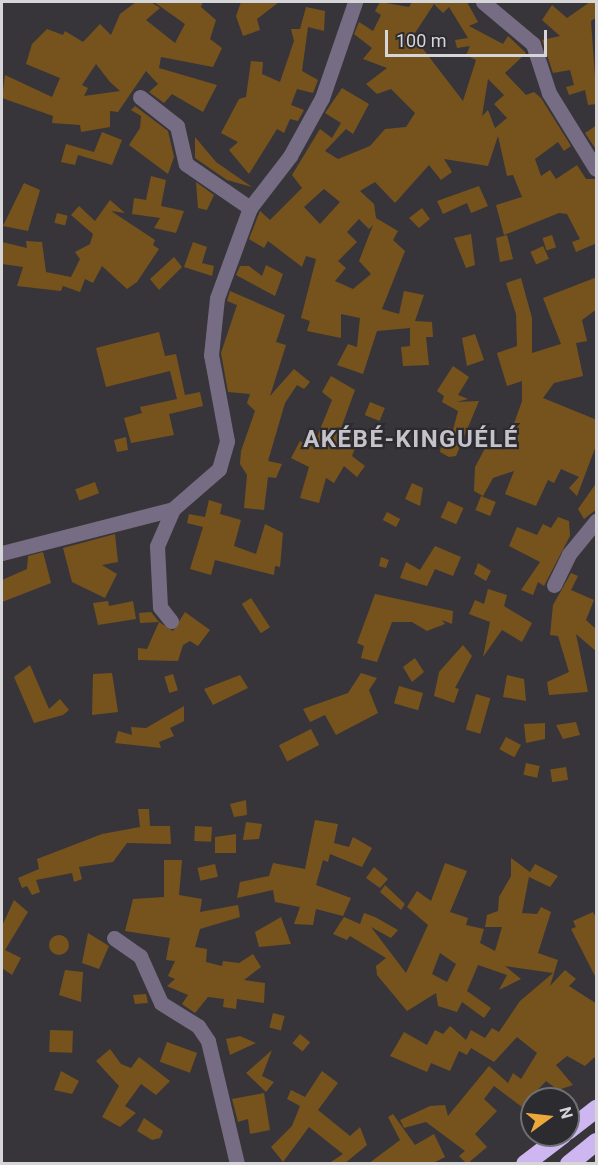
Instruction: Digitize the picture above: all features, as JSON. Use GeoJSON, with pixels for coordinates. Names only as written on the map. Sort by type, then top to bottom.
{"type":"FeatureCollection","features":[{"type":"Feature","properties":{"kind":"highway"},"geometry":{"type":"LineString","coordinates":[[580,1122],[597,1109]]}},
{"type":"Feature","properties":{"kind":"highway"},"geometry":{"type":"LineString","coordinates":[[569,1164],[597,1142]]}},
{"type":"Feature","properties":{"kind":"highway"},"geometry":{"type":"LineString","coordinates":[[525,1164],[547,1147]]}},
{"type":"Feature","properties":{"kind":"street"},"geometry":{"type":"LineString","coordinates":[[2,553],[173,509],[206,484],[226,450],[210,336],[217,298],[250,208],[309,125],[355,2]]}},
{"type":"Feature","properties":{"kind":"street"},"geometry":{"type":"LineString","coordinates":[[483,2],[533,44],[549,93],[597,169]]}},
{"type":"Feature","properties":{"kind":"street"},"geometry":{"type":"LineString","coordinates":[[140,97],[157,104],[177,126],[186,164],[250,208]]}},
{"type":"Feature","properties":{"kind":"street"},"geometry":{"type":"LineString","coordinates":[[171,621],[160,606],[157,546],[173,509]]}},
{"type":"Feature","properties":{"kind":"street"},"geometry":{"type":"LineString","coordinates":[[554,585],[569,554],[597,520]]}},
{"type":"Feature","properties":{"kind":"street"},"geometry":{"type":"LineString","coordinates":[[114,938],[140,956],[161,1003],[198,1026],[208,1041],[237,1164]]}},
{"type":"Feature","properties":{"kind":"building"},"geometry":{"type":"Polygon","coordinates":[[[136,2],[151,2],[160,8],[146,20],[175,43],[185,24],[154,2],[203,2],[201,7],[216,20],[210,39],[222,48],[213,67],[161,57],[159,68],[217,85],[203,112],[172,94],[164,103],[149,92],[158,84],[146,71],[118,112],[110,111],[110,127],[81,132],[80,125],[52,123],[53,116],[2,98],[5,75],[52,97],[60,78],[26,64],[32,44],[47,29],[63,35],[65,31],[83,42],[100,24],[111,35],[120,14],[136,2]],[[96,64],[82,85],[88,88],[84,96],[120,91],[96,64]]]}},
{"type":"Feature","properties":{"kind":"building"},"geometry":{"type":"Polygon","coordinates":[[[241,2],[279,2],[257,19],[260,30],[243,36],[236,16],[241,2]]]}},
{"type":"Feature","properties":{"kind":"building"},"geometry":{"type":"Polygon","coordinates":[[[380,2],[409,7],[412,2],[467,2],[478,22],[469,26],[503,44],[508,36],[526,53],[505,73],[526,95],[534,92],[541,98],[571,146],[564,151],[558,142],[535,159],[541,176],[550,170],[556,179],[577,165],[586,179],[597,179],[597,243],[576,252],[572,242],[580,239],[567,214],[559,213],[504,235],[496,205],[522,197],[513,175],[507,176],[498,136],[488,166],[444,159],[452,172],[441,180],[429,165],[395,203],[375,182],[360,191],[374,204],[376,218],[398,231],[393,240],[405,251],[382,309],[399,314],[404,291],[424,295],[415,321],[432,322],[433,337],[426,337],[429,365],[403,366],[401,347],[410,346],[410,328],[377,331],[363,374],[337,365],[348,344],[357,347],[360,318],[341,314],[341,338],[307,331],[310,321],[301,318],[316,259],[306,256],[302,267],[268,241],[264,248],[249,239],[260,211],[270,220],[302,188],[292,175],[320,129],[332,138],[341,123],[325,113],[342,88],[369,104],[353,134],[346,129],[325,151],[338,159],[370,146],[385,129],[406,127],[415,113],[391,89],[377,94],[366,84],[387,68],[363,59],[372,48],[354,34],[359,22],[373,31],[381,15],[375,11],[380,2]],[[434,4],[413,36],[463,101],[476,60],[466,55],[470,46],[457,48],[455,40],[468,38],[449,7],[443,13],[434,4]],[[488,79],[482,116],[488,110],[495,128],[507,118],[494,104],[504,95],[488,79]],[[324,189],[304,207],[320,224],[340,202],[324,189]],[[359,219],[347,232],[357,242],[338,261],[346,268],[335,281],[353,289],[371,274],[359,261],[373,225],[369,229],[359,219]]]}},
{"type":"Feature","properties":{"kind":"building"},"geometry":{"type":"Polygon","coordinates":[[[590,2],[597,2],[597,17],[591,21],[597,104],[588,105],[585,90],[569,95],[566,87],[574,85],[570,70],[553,73],[542,40],[560,36],[542,20],[552,5],[567,18],[590,2]]]}},
{"type":"Feature","properties":{"kind":"building"},"geometry":{"type":"Polygon","coordinates":[[[306,7],[325,11],[324,31],[308,27],[302,71],[318,80],[313,93],[297,89],[291,105],[304,110],[298,121],[290,119],[284,133],[277,129],[249,174],[229,150],[238,142],[221,133],[239,99],[246,97],[251,61],[263,62],[262,74],[280,82],[294,41],[291,29],[300,29],[306,7]]]}},
{"type":"Feature","properties":{"kind":"building"},"geometry":{"type":"Polygon","coordinates":[[[135,106],[168,131],[174,157],[168,174],[129,145],[140,128],[141,116],[131,110],[135,106]]]}},
{"type":"Feature","properties":{"kind":"building"},"geometry":{"type":"Polygon","coordinates":[[[597,125],[597,151],[585,133],[597,125]]]}},
{"type":"Feature","properties":{"kind":"building"},"geometry":{"type":"Polygon","coordinates":[[[102,132],[122,140],[112,165],[78,155],[75,165],[61,162],[66,144],[94,152],[102,132]]]}},
{"type":"Feature","properties":{"kind":"building"},"geometry":{"type":"Polygon","coordinates":[[[195,137],[216,162],[252,187],[227,180],[195,158],[195,137]]]}},
{"type":"Feature","properties":{"kind":"building"},"geometry":{"type":"Polygon","coordinates":[[[151,176],[166,180],[161,206],[184,211],[176,233],[154,228],[160,218],[132,214],[134,198],[146,200],[151,176]]]}},
{"type":"Feature","properties":{"kind":"building"},"geometry":{"type":"Polygon","coordinates":[[[196,182],[214,195],[207,210],[198,208],[196,182]]]}},
{"type":"Feature","properties":{"kind":"building"},"geometry":{"type":"Polygon","coordinates":[[[24,183],[40,190],[28,231],[3,226],[24,183]]]}},
{"type":"Feature","properties":{"kind":"building"},"geometry":{"type":"Polygon","coordinates":[[[479,186],[488,206],[471,213],[467,203],[443,214],[437,201],[479,186]]]}},
{"type":"Feature","properties":{"kind":"building"},"geometry":{"type":"Polygon","coordinates":[[[110,200],[125,213],[111,211],[155,240],[153,245],[159,249],[137,282],[127,289],[102,266],[93,283],[85,279],[80,292],[63,286],[61,291],[17,286],[23,267],[2,264],[2,242],[27,248],[26,241],[42,242],[46,272],[71,277],[80,259],[75,252],[90,244],[93,234],[71,215],[79,206],[95,221],[110,200]]]}},
{"type":"Feature","properties":{"kind":"building"},"geometry":{"type":"Polygon","coordinates":[[[422,208],[430,219],[419,228],[409,218],[422,208]]]}},
{"type":"Feature","properties":{"kind":"building"},"geometry":{"type":"Polygon","coordinates":[[[57,213],[68,216],[65,226],[54,223],[57,213]]]}},
{"type":"Feature","properties":{"kind":"building"},"geometry":{"type":"Polygon","coordinates":[[[471,234],[475,265],[466,268],[454,238],[471,234]]]}},
{"type":"Feature","properties":{"kind":"building"},"geometry":{"type":"Polygon","coordinates":[[[507,235],[513,259],[500,262],[496,238],[507,235]]]}},
{"type":"Feature","properties":{"kind":"building"},"geometry":{"type":"Polygon","coordinates":[[[552,235],[556,247],[547,250],[542,238],[552,235]]]}},
{"type":"Feature","properties":{"kind":"building"},"geometry":{"type":"Polygon","coordinates":[[[193,242],[207,247],[202,263],[214,266],[212,276],[184,267],[193,242]]]}},
{"type":"Feature","properties":{"kind":"building"},"geometry":{"type":"Polygon","coordinates":[[[543,246],[549,259],[536,265],[530,252],[543,246]]]}},
{"type":"Feature","properties":{"kind":"building"},"geometry":{"type":"Polygon","coordinates":[[[174,257],[182,267],[159,290],[150,279],[174,257]]]}},
{"type":"Feature","properties":{"kind":"building"},"geometry":{"type":"Polygon","coordinates":[[[266,265],[283,274],[275,296],[236,275],[240,266],[249,266],[262,276],[266,265]]]}},
{"type":"Feature","properties":{"kind":"building"},"geometry":{"type":"Polygon","coordinates":[[[597,277],[597,309],[582,320],[587,341],[576,343],[583,376],[554,383],[543,398],[597,420],[597,443],[577,496],[569,488],[579,477],[561,469],[554,483],[548,480],[536,506],[505,494],[514,471],[493,478],[483,496],[474,491],[475,467],[490,439],[505,449],[522,401],[522,381],[507,386],[497,353],[517,346],[516,314],[506,283],[521,278],[532,318],[532,353],[561,344],[543,298],[597,277]]]}},
{"type":"Feature","properties":{"kind":"building"},"geometry":{"type":"Polygon","coordinates":[[[230,291],[285,315],[276,342],[286,345],[270,396],[294,369],[310,382],[304,389],[297,385],[285,403],[268,461],[282,464],[276,478],[268,477],[264,510],[244,508],[247,475],[240,464],[241,451],[255,411],[247,403],[250,394],[228,392],[221,353],[237,305],[227,301],[230,291]]]}},
{"type":"Feature","properties":{"kind":"building"},"geometry":{"type":"Polygon","coordinates":[[[159,332],[165,356],[176,354],[185,395],[200,392],[203,406],[169,414],[174,435],[131,443],[124,418],[142,413],[140,407],[177,399],[170,371],[106,387],[96,348],[159,332]]]}},
{"type":"Feature","properties":{"kind":"building"},"geometry":{"type":"Polygon","coordinates":[[[475,334],[484,360],[467,366],[462,338],[475,334]]]}},
{"type":"Feature","properties":{"kind":"building"},"geometry":{"type":"Polygon","coordinates":[[[453,366],[469,377],[458,395],[468,399],[457,402],[479,401],[456,456],[449,457],[440,452],[442,438],[448,427],[453,430],[458,411],[442,402],[444,396],[437,391],[453,366]]]}},
{"type":"Feature","properties":{"kind":"building"},"geometry":{"type":"Polygon","coordinates":[[[331,376],[355,390],[340,431],[359,438],[352,456],[365,466],[357,477],[344,466],[334,483],[326,478],[319,503],[300,498],[309,467],[291,458],[300,441],[313,447],[332,400],[322,392],[331,376]]]}},
{"type":"Feature","properties":{"kind":"building"},"geometry":{"type":"Polygon","coordinates":[[[370,402],[385,408],[380,421],[365,415],[370,402]]]}},
{"type":"Feature","properties":{"kind":"building"},"geometry":{"type":"Polygon","coordinates":[[[126,437],[128,450],[117,452],[114,440],[126,437]]]}},
{"type":"Feature","properties":{"kind":"building"},"geometry":{"type":"Polygon","coordinates":[[[95,482],[99,493],[79,500],[75,489],[95,482]]]}},
{"type":"Feature","properties":{"kind":"building"},"geometry":{"type":"Polygon","coordinates":[[[597,482],[597,509],[584,519],[578,509],[597,482]]]}},
{"type":"Feature","properties":{"kind":"building"},"geometry":{"type":"Polygon","coordinates":[[[412,483],[423,488],[420,506],[405,499],[412,483]]]}},
{"type":"Feature","properties":{"kind":"building"},"geometry":{"type":"Polygon","coordinates":[[[481,496],[496,502],[490,516],[475,510],[481,496]]]}},
{"type":"Feature","properties":{"kind":"building"},"geometry":{"type":"Polygon","coordinates":[[[209,500],[222,504],[220,514],[241,520],[234,546],[256,554],[265,524],[283,533],[280,567],[275,566],[274,575],[215,560],[211,575],[190,569],[203,527],[187,523],[189,514],[205,517],[209,500]]]}},
{"type":"Feature","properties":{"kind":"building"},"geometry":{"type":"Polygon","coordinates":[[[448,501],[464,508],[456,524],[441,517],[448,501]]]}},
{"type":"Feature","properties":{"kind":"building"},"geometry":{"type":"Polygon","coordinates":[[[387,512],[400,519],[396,527],[383,520],[387,512]]]}},
{"type":"Feature","properties":{"kind":"building"},"geometry":{"type":"Polygon","coordinates":[[[558,517],[569,521],[570,536],[544,586],[538,582],[533,595],[521,590],[540,562],[509,546],[517,527],[537,535],[543,524],[551,528],[558,517]]]}},
{"type":"Feature","properties":{"kind":"building"},"geometry":{"type":"Polygon","coordinates":[[[115,534],[118,562],[102,565],[117,574],[105,598],[72,582],[63,548],[115,534]]]}},
{"type":"Feature","properties":{"kind":"building"},"geometry":{"type":"Polygon","coordinates":[[[435,546],[461,557],[453,576],[435,569],[427,586],[400,578],[406,562],[420,570],[435,546]]]}},
{"type":"Feature","properties":{"kind":"building"},"geometry":{"type":"Polygon","coordinates":[[[43,552],[51,583],[2,602],[2,580],[27,569],[28,556],[43,552]]]}},
{"type":"Feature","properties":{"kind":"building"},"geometry":{"type":"Polygon","coordinates":[[[381,557],[389,560],[386,568],[379,566],[381,557]]]}},
{"type":"Feature","properties":{"kind":"building"},"geometry":{"type":"Polygon","coordinates":[[[478,563],[491,571],[486,581],[474,574],[478,563]]]}},
{"type":"Feature","properties":{"kind":"building"},"geometry":{"type":"Polygon","coordinates":[[[571,573],[578,576],[571,590],[594,600],[586,620],[597,630],[597,652],[576,634],[588,692],[549,695],[547,682],[569,672],[558,636],[550,635],[553,605],[571,573]]]}},
{"type":"Feature","properties":{"kind":"building"},"geometry":{"type":"Polygon","coordinates":[[[488,589],[507,595],[504,606],[532,623],[522,642],[502,630],[483,657],[490,622],[469,614],[475,600],[484,604],[488,589]]]}},
{"type":"Feature","properties":{"kind":"building"},"geometry":{"type":"Polygon","coordinates":[[[375,594],[453,611],[452,624],[442,620],[445,624],[427,631],[412,622],[392,622],[377,662],[361,658],[364,646],[357,643],[375,594]]]}},
{"type":"Feature","properties":{"kind":"building"},"geometry":{"type":"Polygon","coordinates":[[[251,598],[270,627],[261,633],[242,604],[251,598]]]}},
{"type":"Feature","properties":{"kind":"building"},"geometry":{"type":"Polygon","coordinates":[[[108,601],[109,606],[133,601],[136,619],[98,625],[93,603],[108,601]]]}},
{"type":"Feature","properties":{"kind":"building"},"geometry":{"type":"Polygon","coordinates":[[[151,612],[159,622],[140,623],[139,613],[151,612]]]}},
{"type":"Feature","properties":{"kind":"building"},"geometry":{"type":"Polygon","coordinates":[[[185,612],[210,630],[198,646],[190,641],[183,645],[178,661],[138,660],[138,648],[147,649],[159,622],[173,631],[185,612]]]}},
{"type":"Feature","properties":{"kind":"building"},"geometry":{"type":"Polygon","coordinates":[[[463,645],[472,656],[455,688],[459,689],[454,703],[434,696],[439,672],[463,645]]]}},
{"type":"Feature","properties":{"kind":"building"},"geometry":{"type":"Polygon","coordinates":[[[415,658],[424,672],[412,682],[403,667],[415,658]]]}},
{"type":"Feature","properties":{"kind":"building"},"geometry":{"type":"Polygon","coordinates":[[[30,665],[49,709],[60,699],[69,710],[63,715],[34,723],[14,677],[30,665]]]}},
{"type":"Feature","properties":{"kind":"building"},"geometry":{"type":"Polygon","coordinates":[[[112,673],[118,712],[92,715],[93,674],[112,673]]]}},
{"type":"Feature","properties":{"kind":"building"},"geometry":{"type":"Polygon","coordinates":[[[361,673],[377,678],[369,690],[378,713],[336,735],[325,715],[310,722],[303,709],[348,693],[361,673]]]}},
{"type":"Feature","properties":{"kind":"building"},"geometry":{"type":"Polygon","coordinates":[[[173,674],[178,690],[169,693],[164,677],[173,674]]]}},
{"type":"Feature","properties":{"kind":"building"},"geometry":{"type":"Polygon","coordinates":[[[240,675],[248,688],[213,705],[204,689],[240,675]]]}},
{"type":"Feature","properties":{"kind":"building"},"geometry":{"type":"Polygon","coordinates":[[[507,675],[524,679],[526,701],[503,697],[507,675]]]}},
{"type":"Feature","properties":{"kind":"building"},"geometry":{"type":"Polygon","coordinates":[[[399,686],[423,693],[418,710],[394,703],[399,686]]]}},
{"type":"Feature","properties":{"kind":"building"},"geometry":{"type":"Polygon","coordinates":[[[476,694],[490,698],[480,734],[466,730],[476,694]]]}},
{"type":"Feature","properties":{"kind":"building"},"geometry":{"type":"Polygon","coordinates":[[[184,706],[184,721],[170,728],[174,736],[159,742],[161,748],[115,743],[118,731],[132,735],[131,727],[146,728],[184,706]]]}},
{"type":"Feature","properties":{"kind":"building"},"geometry":{"type":"Polygon","coordinates":[[[576,722],[580,735],[563,739],[556,725],[576,722]]]}},
{"type":"Feature","properties":{"kind":"building"},"geometry":{"type":"Polygon","coordinates":[[[545,723],[545,739],[526,743],[524,724],[545,723]]]}},
{"type":"Feature","properties":{"kind":"building"},"geometry":{"type":"Polygon","coordinates":[[[311,729],[319,745],[287,761],[279,745],[311,729]]]}},
{"type":"Feature","properties":{"kind":"building"},"geometry":{"type":"Polygon","coordinates":[[[506,737],[521,745],[514,757],[499,749],[506,737]]]}},
{"type":"Feature","properties":{"kind":"building"},"geometry":{"type":"Polygon","coordinates":[[[526,763],[540,766],[537,778],[524,775],[526,763]]]}},
{"type":"Feature","properties":{"kind":"building"},"geometry":{"type":"Polygon","coordinates":[[[566,767],[568,780],[552,782],[550,770],[566,767]]]}},
{"type":"Feature","properties":{"kind":"building"},"geometry":{"type":"Polygon","coordinates":[[[246,800],[247,815],[234,817],[230,804],[246,800]]]}},
{"type":"Feature","properties":{"kind":"building"},"geometry":{"type":"Polygon","coordinates":[[[138,809],[149,809],[150,826],[170,826],[171,844],[127,843],[113,862],[79,867],[82,879],[74,882],[72,873],[36,880],[40,892],[32,895],[27,886],[22,888],[18,878],[39,869],[37,859],[102,834],[140,827],[138,809]]]}},
{"type":"Feature","properties":{"kind":"building"},"geometry":{"type":"Polygon","coordinates":[[[315,820],[338,824],[334,843],[349,847],[353,837],[372,848],[362,867],[330,854],[328,862],[323,860],[316,885],[351,898],[343,916],[316,909],[313,925],[294,924],[300,907],[275,902],[273,890],[237,898],[240,882],[269,876],[273,863],[305,869],[315,820]]]}},
{"type":"Feature","properties":{"kind":"building"},"geometry":{"type":"Polygon","coordinates":[[[246,822],[262,824],[259,839],[243,840],[246,822]]]}},
{"type":"Feature","properties":{"kind":"building"},"geometry":{"type":"Polygon","coordinates":[[[195,826],[212,827],[211,842],[194,841],[195,826]]]}},
{"type":"Feature","properties":{"kind":"building"},"geometry":{"type":"Polygon","coordinates":[[[236,834],[236,853],[215,853],[215,837],[236,834]]]}},
{"type":"Feature","properties":{"kind":"building"},"geometry":{"type":"Polygon","coordinates":[[[511,858],[530,872],[535,864],[558,876],[550,887],[529,877],[522,913],[537,914],[541,907],[551,912],[538,953],[558,960],[550,986],[565,970],[576,979],[569,986],[597,1004],[597,1055],[585,1066],[567,1056],[556,1065],[573,1085],[554,1087],[546,1081],[540,1087],[520,1087],[520,1106],[494,1086],[484,1099],[497,1111],[475,1134],[487,1147],[467,1164],[459,1156],[465,1151],[426,1122],[404,1128],[400,1120],[430,1106],[445,1105],[448,1116],[489,1066],[508,1083],[513,1073],[521,1079],[537,1053],[517,1037],[494,1062],[471,1048],[467,1055],[459,1051],[450,1071],[431,1063],[427,1072],[390,1056],[404,1032],[427,1045],[435,1030],[443,1034],[450,1026],[466,1040],[471,1030],[485,1038],[492,1028],[499,1032],[520,1001],[553,973],[505,966],[521,979],[499,990],[507,975],[478,965],[467,991],[491,1008],[484,1018],[462,1002],[457,1012],[438,1006],[436,993],[407,1011],[377,975],[376,966],[386,958],[350,936],[347,940],[333,934],[344,917],[360,924],[364,913],[375,917],[398,930],[391,938],[371,927],[406,973],[428,925],[407,907],[417,891],[431,901],[445,863],[467,871],[450,912],[468,918],[466,925],[484,929],[480,943],[495,951],[502,927],[485,927],[487,915],[498,911],[499,897],[511,876],[511,858]],[[440,953],[432,974],[447,982],[456,964],[440,953]]]}},
{"type":"Feature","properties":{"kind":"building"},"geometry":{"type":"Polygon","coordinates":[[[164,860],[182,860],[179,895],[202,899],[200,912],[238,905],[240,917],[200,929],[195,947],[207,949],[206,962],[222,966],[223,961],[239,963],[253,954],[261,967],[244,980],[265,983],[264,1003],[237,999],[236,1009],[223,1007],[224,999],[208,997],[195,1013],[182,1004],[188,995],[167,986],[175,979],[168,976],[175,961],[166,960],[170,938],[125,931],[133,899],[164,897],[164,860]]]}},
{"type":"Feature","properties":{"kind":"building"},"geometry":{"type":"Polygon","coordinates":[[[215,864],[218,877],[200,881],[197,868],[215,864]]]}},
{"type":"Feature","properties":{"kind":"building"},"geometry":{"type":"Polygon","coordinates":[[[374,867],[388,879],[380,888],[366,878],[374,867]]]}},
{"type":"Feature","properties":{"kind":"building"},"geometry":{"type":"Polygon","coordinates":[[[385,885],[405,904],[401,910],[380,892],[385,885]]]}},
{"type":"Feature","properties":{"kind":"building"},"geometry":{"type":"Polygon","coordinates":[[[14,900],[28,912],[5,950],[21,958],[12,975],[2,968],[2,926],[14,900]]]}},
{"type":"Feature","properties":{"kind":"building"},"geometry":{"type":"Polygon","coordinates":[[[593,912],[597,920],[597,980],[571,929],[576,927],[573,921],[593,912]]]}},
{"type":"Feature","properties":{"kind":"building"},"geometry":{"type":"Polygon","coordinates":[[[281,917],[291,944],[259,947],[255,932],[281,917]]]}},
{"type":"Feature","properties":{"kind":"building"},"geometry":{"type":"Polygon","coordinates":[[[88,933],[109,946],[99,969],[82,963],[88,933]]]}},
{"type":"Feature","properties":{"kind":"building"},"geometry":{"type":"Polygon","coordinates":[[[59,935],[66,938],[69,945],[66,952],[59,955],[52,952],[49,945],[52,938],[59,935]]]}},
{"type":"Feature","properties":{"kind":"building"},"geometry":{"type":"Polygon","coordinates":[[[65,970],[83,972],[81,1002],[59,995],[65,970]]]}},
{"type":"Feature","properties":{"kind":"building"},"geometry":{"type":"Polygon","coordinates":[[[146,994],[148,1003],[135,1004],[133,995],[146,994]]]}},
{"type":"Feature","properties":{"kind":"building"},"geometry":{"type":"Polygon","coordinates":[[[273,1013],[285,1016],[281,1030],[269,1028],[273,1013]]]}},
{"type":"Feature","properties":{"kind":"building"},"geometry":{"type":"Polygon","coordinates":[[[50,1030],[73,1031],[72,1053],[49,1052],[50,1030]]]}},
{"type":"Feature","properties":{"kind":"building"},"geometry":{"type":"Polygon","coordinates":[[[300,1034],[310,1042],[303,1052],[292,1043],[300,1034]]]}},
{"type":"Feature","properties":{"kind":"building"},"geometry":{"type":"Polygon","coordinates":[[[240,1036],[256,1043],[230,1055],[226,1039],[240,1036]]]}},
{"type":"Feature","properties":{"kind":"building"},"geometry":{"type":"Polygon","coordinates":[[[167,1042],[197,1053],[190,1073],[160,1062],[167,1042]]]}},
{"type":"Feature","properties":{"kind":"building"},"geometry":{"type":"Polygon","coordinates":[[[110,1049],[121,1064],[131,1068],[139,1057],[170,1081],[156,1095],[141,1084],[125,1106],[136,1113],[120,1127],[102,1117],[119,1086],[96,1061],[110,1049]]]}},
{"type":"Feature","properties":{"kind":"building"},"geometry":{"type":"Polygon","coordinates":[[[272,1050],[262,1076],[274,1082],[266,1092],[246,1073],[272,1050]]]}},
{"type":"Feature","properties":{"kind":"building"},"geometry":{"type":"Polygon","coordinates":[[[61,1071],[79,1081],[72,1094],[54,1090],[61,1071]]]}},
{"type":"Feature","properties":{"kind":"building"},"geometry":{"type":"Polygon","coordinates":[[[322,1071],[338,1083],[318,1110],[350,1136],[360,1127],[367,1145],[344,1164],[328,1164],[343,1154],[309,1127],[283,1162],[271,1147],[292,1126],[300,1106],[287,1099],[291,1090],[305,1097],[322,1071]]]}},
{"type":"Feature","properties":{"kind":"building"},"geometry":{"type":"Polygon","coordinates":[[[264,1093],[270,1130],[250,1134],[248,1119],[238,1122],[232,1099],[264,1093]]]}},
{"type":"Feature","properties":{"kind":"building"},"geometry":{"type":"Polygon","coordinates":[[[393,1114],[415,1145],[434,1134],[445,1157],[431,1164],[368,1164],[400,1140],[388,1117],[393,1114]]]}},
{"type":"Feature","properties":{"kind":"building"},"geometry":{"type":"Polygon","coordinates":[[[144,1118],[163,1131],[160,1138],[152,1140],[137,1131],[144,1118]]]}},
{"type":"Feature","properties":{"kind":"district","name":"AKÉBÉ-KINGUÉLÉ"},"geometry":{"type":"Point","coordinates":[411,440]}}]}
